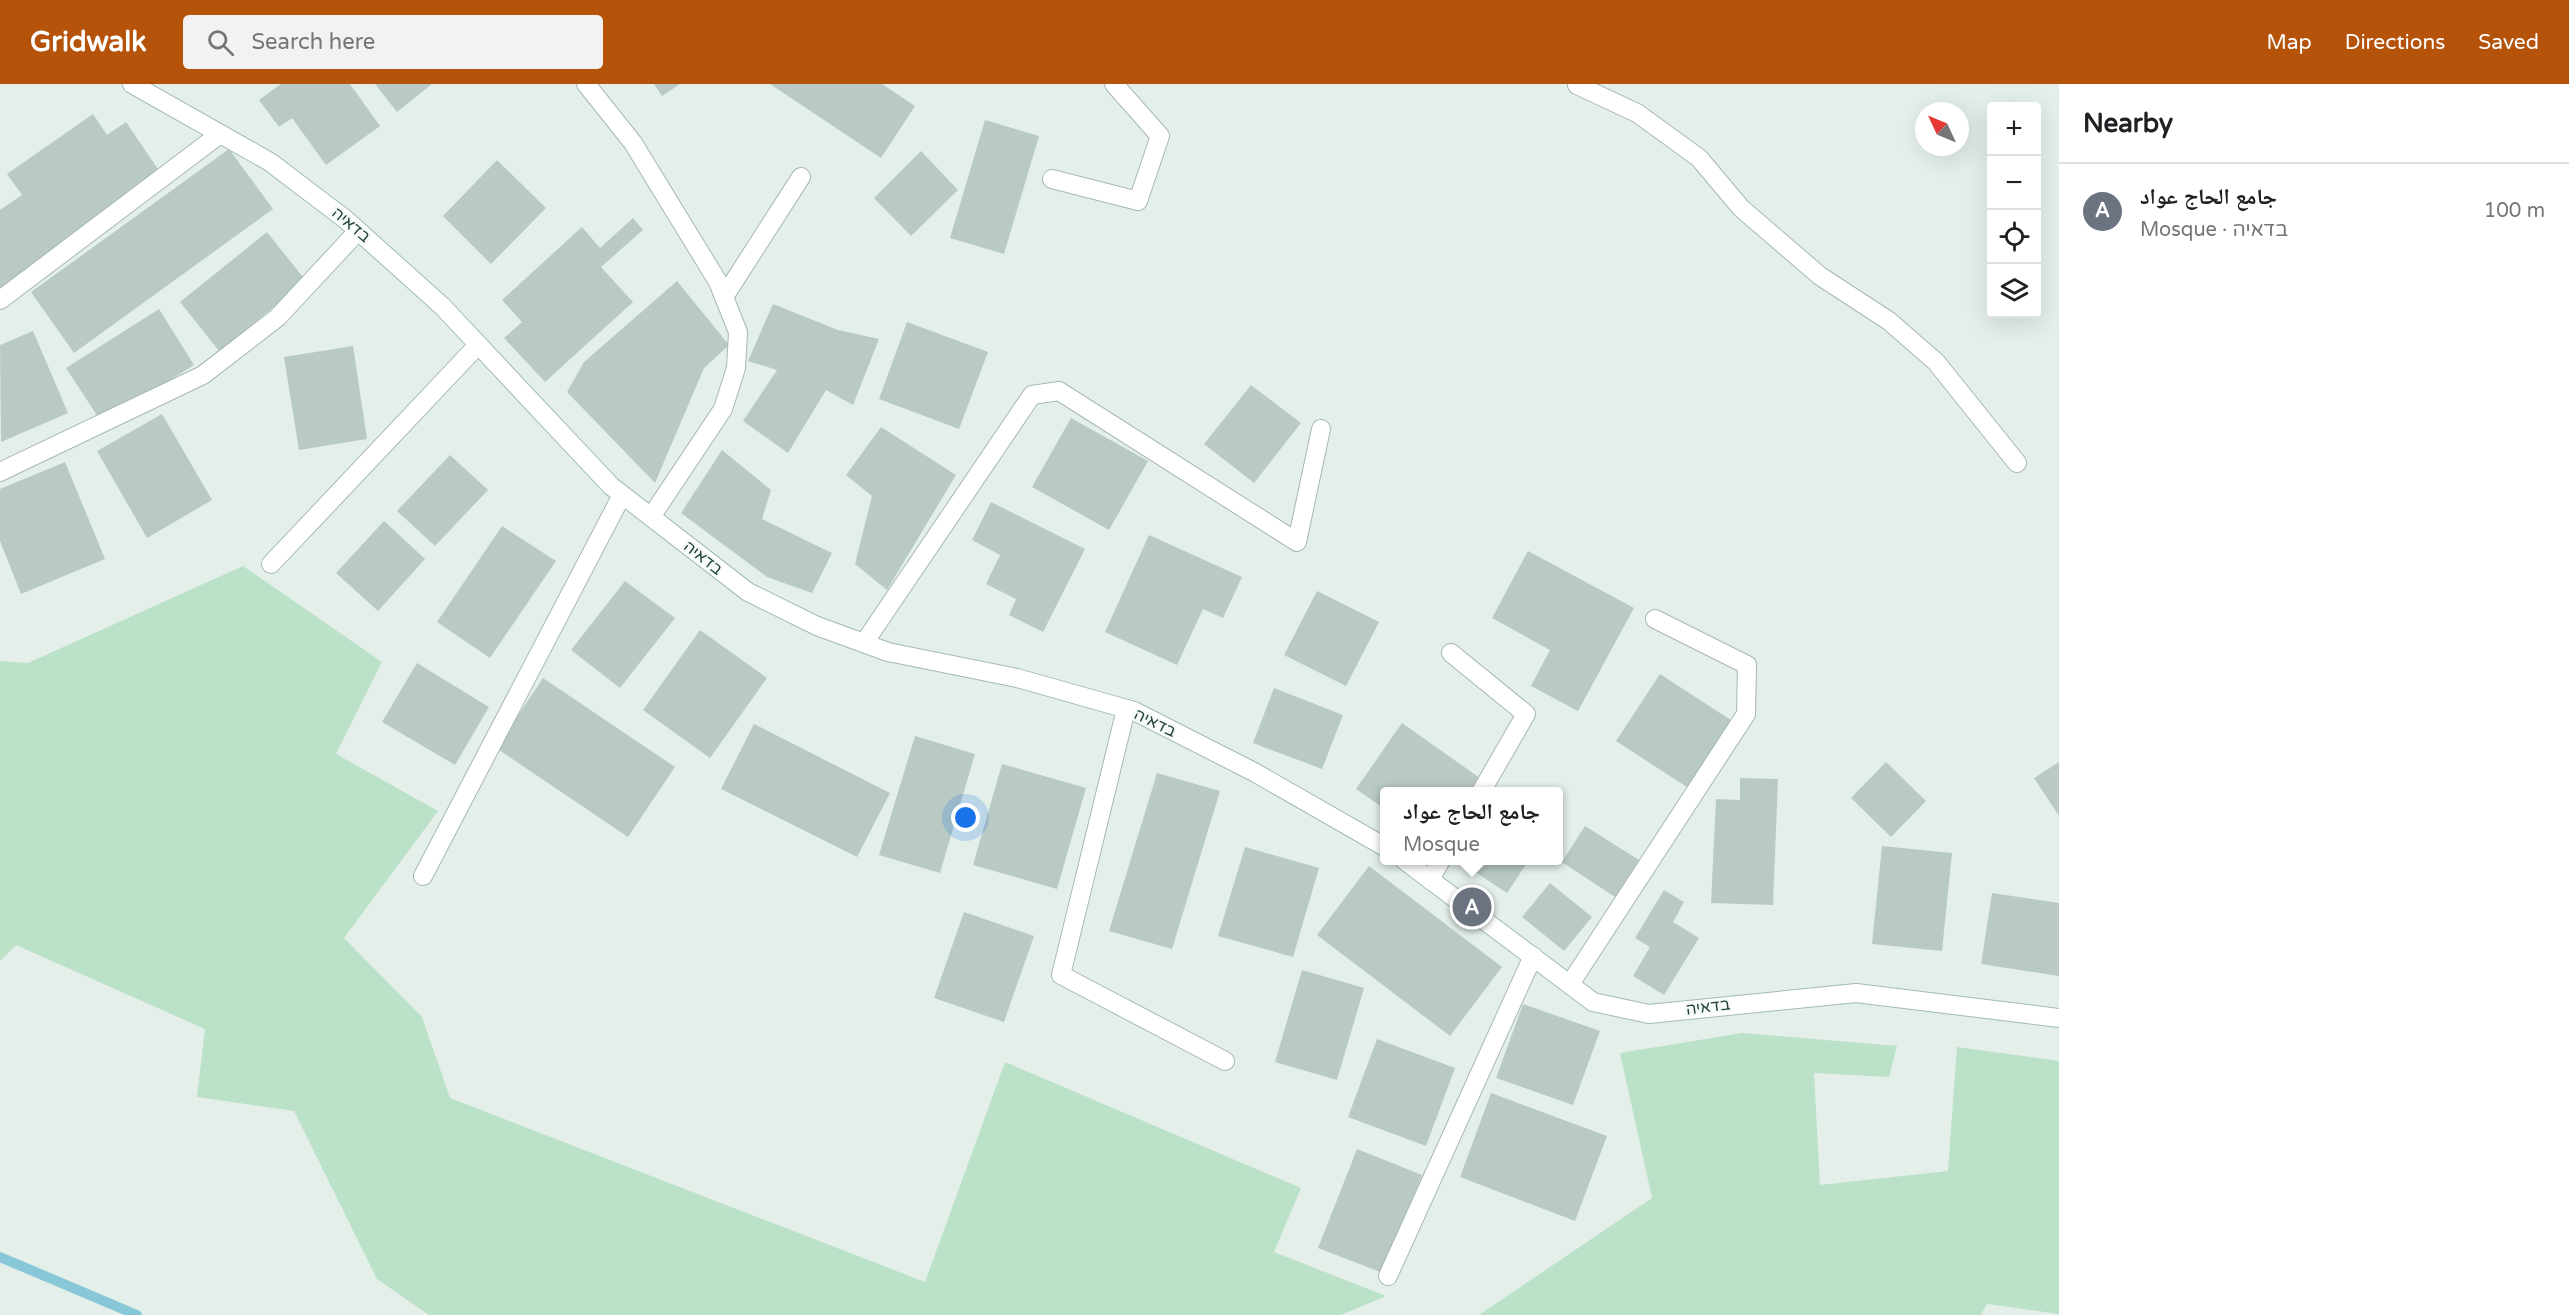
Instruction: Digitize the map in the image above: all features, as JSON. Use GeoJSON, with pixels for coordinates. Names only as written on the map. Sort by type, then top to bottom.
{"type":"FeatureCollection","features":[{"type":"Feature","properties":{"kind":"street","name":"בדאיה"},"geometry":{"type":"LineString","coordinates":[[132,84],[270,162],[358,231],[442,306],[611,486],[747,592],[817,627],[888,652],[1017,678],[1126,709],[1254,772],[1380,844]]}},
{"type":"Feature","properties":{"kind":"street"},"geometry":{"type":"LineString","coordinates":[[586,84],[633,142],[718,282],[738,332],[736,368],[723,409],[651,518]]}},
{"type":"Feature","properties":{"kind":"street"},"geometry":{"type":"LineString","coordinates":[[1052,178],[1138,201],[1160,136],[1114,84]]}},
{"type":"Feature","properties":{"kind":"street"},"geometry":{"type":"LineString","coordinates":[[1566,84],[1578,84],[1637,113],[1699,158],[1741,208],[1820,276],[1889,321],[1935,362],[2017,463]]}},
{"type":"Feature","properties":{"kind":"street"},"geometry":{"type":"LineString","coordinates":[[0,300],[220,134]]}},
{"type":"Feature","properties":{"kind":"street"},"geometry":{"type":"LineString","coordinates":[[724,297],[801,177]]}},
{"type":"Feature","properties":{"kind":"street"},"geometry":{"type":"LineString","coordinates":[[0,472],[203,375],[278,317],[358,231]]}},
{"type":"Feature","properties":{"kind":"street"},"geometry":{"type":"LineString","coordinates":[[271,564],[478,345]]}},
{"type":"Feature","properties":{"kind":"street"},"geometry":{"type":"LineString","coordinates":[[864,643],[1032,395],[1059,391],[1297,542],[1321,429]]}},
{"type":"Feature","properties":{"kind":"street"},"geometry":{"type":"LineString","coordinates":[[423,876],[622,495]]}},
{"type":"Feature","properties":{"kind":"street"},"geometry":{"type":"LineString","coordinates":[[1570,984],[1746,714],[1747,665],[1655,619]]}},
{"type":"Feature","properties":{"kind":"street"},"geometry":{"type":"LineString","coordinates":[[1451,653],[1526,714],[1484,787]]}},
{"type":"Feature","properties":{"kind":"street"},"geometry":{"type":"LineString","coordinates":[[1126,709],[1061,975],[1225,1061]]}},
{"type":"Feature","properties":{"kind":"street","name":"בדאיה"},"geometry":{"type":"LineString","coordinates":[[1409,865],[1593,1002],[1649,1014],[1856,993],[2059,1018]]}},
{"type":"Feature","properties":{"kind":"street"},"geometry":{"type":"LineString","coordinates":[[1430,880],[1439,865]]}},
{"type":"Feature","properties":{"kind":"street"},"geometry":{"type":"LineString","coordinates":[[1388,1276],[1533,956]]}},
{"type":"Feature","properties":{"kind":"green space"},"geometry":{"type":"Polygon","coordinates":[[[243,566],[382,662],[336,754],[438,811],[344,938],[422,1017],[450,1098],[925,1282],[1005,1062],[1301,1188],[1274,1252],[1386,1296],[1341,1315],[429,1315],[377,1279],[294,1111],[197,1097],[205,1029],[16,945],[0,961],[0,661],[28,663],[243,566]]]}},
{"type":"Feature","properties":{"kind":"green space"},"geometry":{"type":"Polygon","coordinates":[[[1742,1033],[1897,1046],[1889,1077],[1814,1073],[1820,1185],[1948,1171],[1957,1047],[2059,1061],[2059,1314],[1987,1304],[1981,1315],[1479,1315],[1652,1198],[1620,1053],[1742,1033]]]}},
{"type":"Feature","properties":{"kind":"building"},"geometry":{"type":"Polygon","coordinates":[[[281,84],[350,84],[380,126],[326,165],[292,118],[279,127],[259,100],[281,84]]]}},
{"type":"Feature","properties":{"kind":"building"},"geometry":{"type":"Polygon","coordinates":[[[375,84],[432,84],[397,112],[375,84]]]}},
{"type":"Feature","properties":{"kind":"building"},"geometry":{"type":"Polygon","coordinates":[[[654,84],[680,84],[662,96],[654,84]]]}},
{"type":"Feature","properties":{"kind":"building"},"geometry":{"type":"Polygon","coordinates":[[[770,84],[882,84],[915,106],[881,158],[770,84]]]}},
{"type":"Feature","properties":{"kind":"building"},"geometry":{"type":"Polygon","coordinates":[[[93,114],[107,135],[126,122],[162,175],[0,289],[0,210],[22,195],[7,174],[93,114]]]}},
{"type":"Feature","properties":{"kind":"building"},"geometry":{"type":"Polygon","coordinates":[[[985,120],[1039,136],[1004,254],[950,238],[985,120]]]}},
{"type":"Feature","properties":{"kind":"building"},"geometry":{"type":"Polygon","coordinates":[[[229,149],[273,209],[74,353],[31,292],[229,149]]]}},
{"type":"Feature","properties":{"kind":"building"},"geometry":{"type":"Polygon","coordinates":[[[921,151],[958,190],[911,236],[874,198],[921,151]]]}},
{"type":"Feature","properties":{"kind":"building"},"geometry":{"type":"Polygon","coordinates":[[[497,160],[546,208],[491,264],[443,216],[497,160]]]}},
{"type":"Feature","properties":{"kind":"building"},"geometry":{"type":"Polygon","coordinates":[[[633,218],[643,230],[601,267],[633,302],[545,382],[504,338],[522,322],[502,300],[582,227],[600,248],[633,218]]]}},
{"type":"Feature","properties":{"kind":"building"},"geometry":{"type":"Polygon","coordinates":[[[267,232],[306,281],[219,351],[180,302],[267,232]]]}},
{"type":"Feature","properties":{"kind":"building"},"geometry":{"type":"Polygon","coordinates":[[[677,281],[729,345],[704,368],[655,483],[567,392],[584,362],[677,281]]]}},
{"type":"Feature","properties":{"kind":"building"},"geometry":{"type":"Polygon","coordinates":[[[773,304],[838,330],[879,339],[853,405],[826,390],[788,453],[743,421],[777,370],[748,361],[773,304]]]}},
{"type":"Feature","properties":{"kind":"building"},"geometry":{"type":"Polygon","coordinates":[[[159,309],[194,365],[102,423],[66,368],[159,309]]]}},
{"type":"Feature","properties":{"kind":"building"},"geometry":{"type":"Polygon","coordinates":[[[907,322],[988,352],[959,429],[879,399],[907,322]]]}},
{"type":"Feature","properties":{"kind":"building"},"geometry":{"type":"Polygon","coordinates":[[[33,331],[68,413],[1,442],[0,345],[33,331]]]}},
{"type":"Feature","properties":{"kind":"building"},"geometry":{"type":"Polygon","coordinates":[[[353,346],[367,439],[299,450],[284,357],[353,346]]]}},
{"type":"Feature","properties":{"kind":"building"},"geometry":{"type":"Polygon","coordinates":[[[1251,385],[1301,423],[1254,483],[1204,444],[1251,385]]]}},
{"type":"Feature","properties":{"kind":"building"},"geometry":{"type":"Polygon","coordinates":[[[162,414],[212,500],[147,538],[97,451],[162,414]]]}},
{"type":"Feature","properties":{"kind":"building"},"geometry":{"type":"Polygon","coordinates":[[[1071,418],[1148,461],[1109,530],[1032,487],[1071,418]]]}},
{"type":"Feature","properties":{"kind":"building"},"geometry":{"type":"Polygon","coordinates":[[[881,427],[956,475],[887,590],[855,564],[872,496],[846,475],[881,427]]]}},
{"type":"Feature","properties":{"kind":"building"},"geometry":{"type":"Polygon","coordinates":[[[722,450],[771,490],[762,519],[832,553],[812,593],[767,577],[681,513],[722,450]]]}},
{"type":"Feature","properties":{"kind":"building"},"geometry":{"type":"Polygon","coordinates":[[[450,455],[488,490],[435,546],[397,511],[450,455]]]}},
{"type":"Feature","properties":{"kind":"building"},"geometry":{"type":"Polygon","coordinates":[[[65,462],[105,559],[21,594],[0,541],[0,489],[65,462]]]}},
{"type":"Feature","properties":{"kind":"building"},"geometry":{"type":"Polygon","coordinates":[[[991,502],[1085,549],[1043,632],[1009,615],[1016,599],[986,584],[1000,555],[972,540],[991,502]]]}},
{"type":"Feature","properties":{"kind":"building"},"geometry":{"type":"Polygon","coordinates":[[[384,521],[425,559],[378,611],[336,573],[384,521]]]}},
{"type":"Feature","properties":{"kind":"building"},"geometry":{"type":"Polygon","coordinates":[[[502,526],[556,561],[490,658],[437,622],[502,526]]]}},
{"type":"Feature","properties":{"kind":"building"},"geometry":{"type":"Polygon","coordinates":[[[1149,535],[1242,577],[1223,618],[1203,609],[1177,665],[1105,632],[1149,535]]]}},
{"type":"Feature","properties":{"kind":"building"},"geometry":{"type":"Polygon","coordinates":[[[1528,551],[1634,608],[1578,711],[1531,686],[1550,650],[1492,618],[1528,551]]]}},
{"type":"Feature","properties":{"kind":"building"},"geometry":{"type":"Polygon","coordinates":[[[625,581],[675,618],[620,688],[571,650],[625,581]]]}},
{"type":"Feature","properties":{"kind":"building"},"geometry":{"type":"Polygon","coordinates":[[[1317,591],[1379,622],[1346,686],[1284,655],[1317,591]]]}},
{"type":"Feature","properties":{"kind":"building"},"geometry":{"type":"Polygon","coordinates":[[[700,630],[767,678],[710,758],[643,710],[700,630]]]}},
{"type":"Feature","properties":{"kind":"building"},"geometry":{"type":"Polygon","coordinates":[[[417,663],[489,707],[455,765],[382,722],[417,663]]]}},
{"type":"Feature","properties":{"kind":"building"},"geometry":{"type":"Polygon","coordinates":[[[1660,674],[1740,726],[1696,793],[1616,741],[1660,674]]]}},
{"type":"Feature","properties":{"kind":"building"},"geometry":{"type":"Polygon","coordinates":[[[543,678],[675,767],[628,837],[496,748],[543,678]]]}},
{"type":"Feature","properties":{"kind":"building"},"geometry":{"type":"Polygon","coordinates":[[[1274,688],[1343,715],[1322,769],[1253,743],[1274,688]]]}},
{"type":"Feature","properties":{"kind":"building"},"geometry":{"type":"Polygon","coordinates":[[[1402,723],[1487,783],[1484,787],[1380,787],[1380,806],[1356,789],[1402,723]]]}},
{"type":"Feature","properties":{"kind":"building"},"geometry":{"type":"Polygon","coordinates":[[[754,724],[890,793],[857,857],[721,789],[754,724]]]}},
{"type":"Feature","properties":{"kind":"building"},"geometry":{"type":"Polygon","coordinates":[[[915,736],[975,754],[940,873],[879,855],[915,736]]]}},
{"type":"Feature","properties":{"kind":"building"},"geometry":{"type":"Polygon","coordinates":[[[1886,762],[1926,801],[1891,837],[1851,798],[1886,762]]]}},
{"type":"Feature","properties":{"kind":"building"},"geometry":{"type":"Polygon","coordinates":[[[2059,762],[2059,816],[2034,778],[2059,762]]]}},
{"type":"Feature","properties":{"kind":"building"},"geometry":{"type":"Polygon","coordinates":[[[1002,764],[1086,788],[1057,889],[973,865],[1002,764]]]}},
{"type":"Feature","properties":{"kind":"building"},"geometry":{"type":"Polygon","coordinates":[[[1157,773],[1220,791],[1172,949],[1109,931],[1157,773]]]}},
{"type":"Feature","properties":{"kind":"building"},"geometry":{"type":"Polygon","coordinates":[[[1740,778],[1778,779],[1773,905],[1711,903],[1716,799],[1740,800],[1740,778]]]}},
{"type":"Feature","properties":{"kind":"building"},"geometry":{"type":"Polygon","coordinates":[[[1585,826],[1639,860],[1615,897],[1563,863],[1585,826]]]}},
{"type":"Feature","properties":{"kind":"building"},"geometry":{"type":"Polygon","coordinates":[[[1882,846],[1952,853],[1942,951],[1872,944],[1882,846]]]}},
{"type":"Feature","properties":{"kind":"building"},"geometry":{"type":"Polygon","coordinates":[[[1245,847],[1319,868],[1293,957],[1218,936],[1245,847]]]}},
{"type":"Feature","properties":{"kind":"building"},"geometry":{"type":"Polygon","coordinates":[[[1471,865],[1526,865],[1507,893],[1469,868],[1471,865]]]}},
{"type":"Feature","properties":{"kind":"building"},"geometry":{"type":"Polygon","coordinates":[[[1369,866],[1502,967],[1450,1036],[1317,935],[1369,866]]]}},
{"type":"Feature","properties":{"kind":"building"},"geometry":{"type":"Polygon","coordinates":[[[1550,883],[1592,917],[1564,951],[1522,917],[1550,883]]]}},
{"type":"Feature","properties":{"kind":"building"},"geometry":{"type":"Polygon","coordinates":[[[1664,890],[1684,902],[1673,922],[1699,938],[1664,995],[1633,976],[1650,947],[1635,938],[1664,890]]]}},
{"type":"Feature","properties":{"kind":"building"},"geometry":{"type":"Polygon","coordinates":[[[1992,893],[2059,903],[2059,976],[1981,964],[1992,893]]]}},
{"type":"Feature","properties":{"kind":"building"},"geometry":{"type":"Polygon","coordinates":[[[964,912],[1034,936],[1004,1022],[934,998],[964,912]]]}},
{"type":"Feature","properties":{"kind":"building"},"geometry":{"type":"Polygon","coordinates":[[[1302,970],[1364,988],[1337,1080],[1275,1062],[1302,970]]]}},
{"type":"Feature","properties":{"kind":"building"},"geometry":{"type":"Polygon","coordinates":[[[1523,1004],[1600,1031],[1573,1105],[1496,1078],[1523,1004]]]}},
{"type":"Feature","properties":{"kind":"building"},"geometry":{"type":"Polygon","coordinates":[[[1377,1039],[1455,1068],[1426,1146],[1348,1117],[1377,1039]]]}},
{"type":"Feature","properties":{"kind":"building"},"geometry":{"type":"Polygon","coordinates":[[[1491,1093],[1607,1136],[1575,1221],[1460,1177],[1491,1093]]]}},
{"type":"Feature","properties":{"kind":"building"},"geometry":{"type":"Polygon","coordinates":[[[1357,1149],[1422,1175],[1383,1273],[1318,1248],[1357,1149]]]}},
{"type":"Feature","properties":{"kind":"waterway"},"geometry":{"type":"LineString","coordinates":[[0,1257],[137,1315]]}},
{"type":"Feature","properties":{"kind":"place","name":"جامع الحاج عواد"},"geometry":{"type":"Point","coordinates":[1472,907]}}]}
